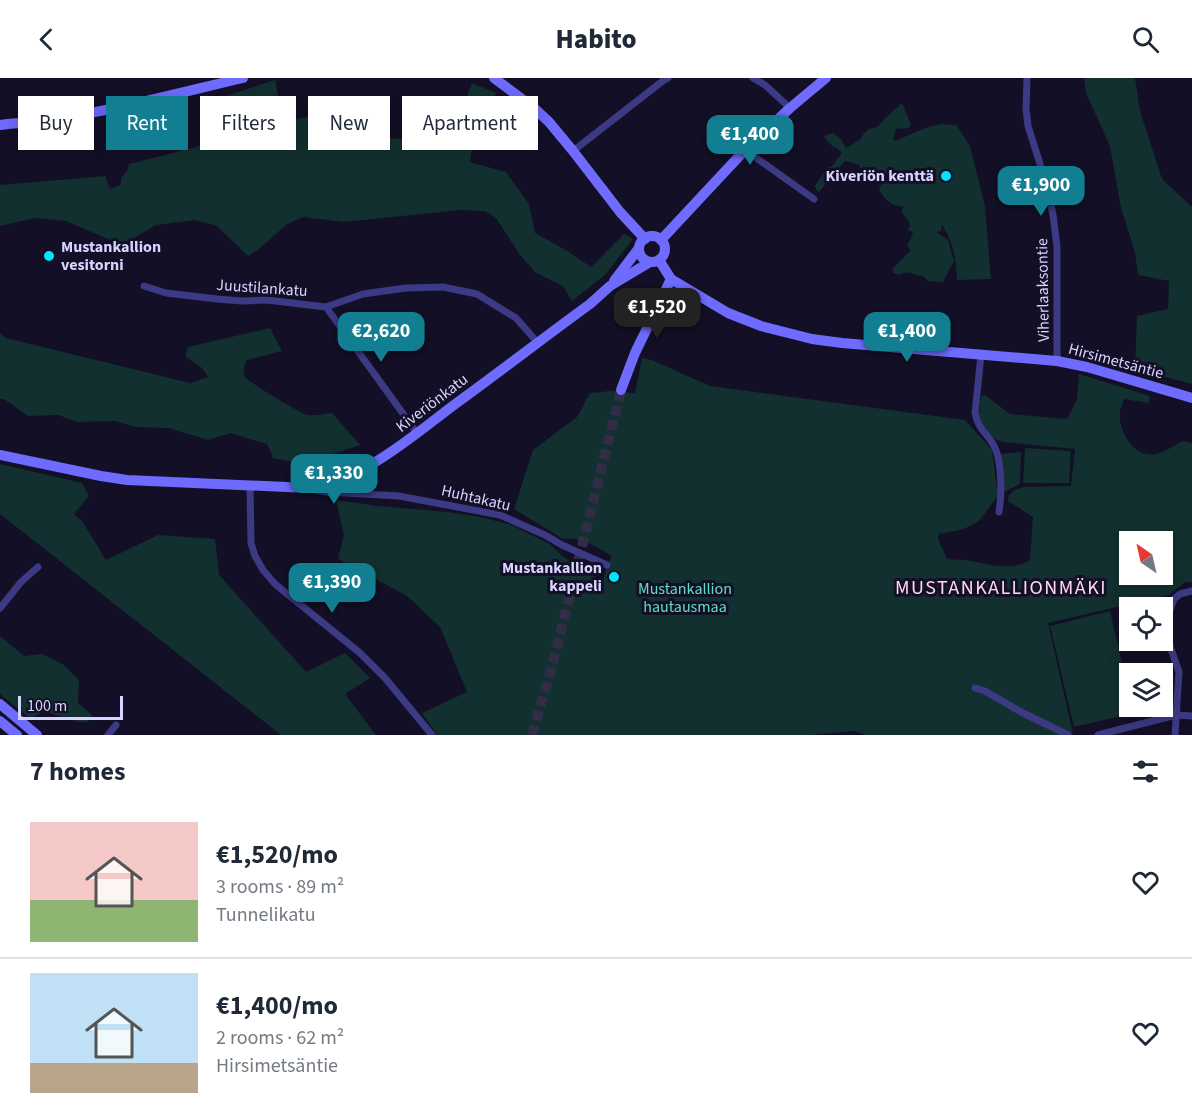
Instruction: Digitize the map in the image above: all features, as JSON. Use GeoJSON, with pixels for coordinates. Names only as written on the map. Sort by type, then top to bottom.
{"type":"FeatureCollection","features":[{"type":"Feature","properties":{"kind":"street"},"geometry":{"type":"LineString","coordinates":[[0,125],[50,120],[189,92],[243,78]]}},
{"type":"Feature","properties":{"kind":"street"},"geometry":{"type":"LineString","coordinates":[[494,78],[534,108],[573,151],[642,243],[640,255],[655,261],[664,255],[661,240],[653,237],[642,243]]}},
{"type":"Feature","properties":{"kind":"street"},"geometry":{"type":"LineString","coordinates":[[573,151],[668,78]]}},
{"type":"Feature","properties":{"kind":"street"},"geometry":{"type":"LineString","coordinates":[[753,78],[765,85],[790,108]]}},
{"type":"Feature","properties":{"kind":"street"},"geometry":{"type":"LineString","coordinates":[[661,240],[745,150],[826,78]]}},
{"type":"Feature","properties":{"kind":"street","name":"Viherlaaksontie"},"geometry":{"type":"LineString","coordinates":[[1027,78],[1028,126],[1047,186],[1057,246],[1057,361]]}},
{"type":"Feature","properties":{"kind":"street"},"geometry":{"type":"LineString","coordinates":[[745,150],[814,199]]}},
{"type":"Feature","properties":{"kind":"street","name":"Kiveriönkatu"},"geometry":{"type":"LineString","coordinates":[[0,454],[118,479],[308,488],[341,480],[388,454],[590,304],[610,286],[642,243]]}},
{"type":"Feature","properties":{"kind":"street","name":"Hirsimetsäntie"},"geometry":{"type":"LineString","coordinates":[[655,261],[671,279],[684,288],[728,313],[761,326],[812,339],[842,343],[1057,361],[1087,367],[1192,398]]}},
{"type":"Feature","properties":{"kind":"street","name":"Kiveriönkatu"},"geometry":{"type":"LineString","coordinates":[[610,286],[655,261]]}},
{"type":"Feature","properties":{"kind":"street"},"geometry":{"type":"LineString","coordinates":[[621,390],[635,353],[671,279]]}},
{"type":"Feature","properties":{"kind":"street","name":"Juustilankatu"},"geometry":{"type":"LineString","coordinates":[[144,286],[166,293],[242,301],[267,300],[326,307],[363,294],[406,288],[443,287],[477,294],[516,318],[537,342]]}},
{"type":"Feature","properties":{"kind":"street"},"geometry":{"type":"LineString","coordinates":[[326,307],[417,433]]}},
{"type":"Feature","properties":{"kind":"street"},"geometry":{"type":"LineString","coordinates":[[981,355],[975,413],[977,422],[998,456],[1002,496],[999,512]]}},
{"type":"Feature","properties":{"kind":"street"},"geometry":{"type":"LineString","coordinates":[[355,474],[364,494]]}},
{"type":"Feature","properties":{"kind":"street"},"geometry":{"type":"LineString","coordinates":[[250,486],[251,543],[263,570],[275,584],[367,659],[432,735]]}},
{"type":"Feature","properties":{"kind":"street","name":"Huhtakatu"},"geometry":{"type":"LineString","coordinates":[[308,488],[326,492],[399,496],[500,515],[607,565]]}},
{"type":"Feature","properties":{"kind":"street"},"geometry":{"type":"LineString","coordinates":[[0,608],[21,582],[38,567]]}},
{"type":"Feature","properties":{"kind":"street"},"geometry":{"type":"LineString","coordinates":[[1175,735],[1179,672],[1170,646],[1168,616],[1174,599],[1180,594],[1192,591]]}},
{"type":"Feature","properties":{"kind":"street"},"geometry":{"type":"LineString","coordinates":[[975,688],[985,691],[1068,735]]}},
{"type":"Feature","properties":{"kind":"street"},"geometry":{"type":"LineString","coordinates":[[0,704],[37,735]]}},
{"type":"Feature","properties":{"kind":"street"},"geometry":{"type":"LineString","coordinates":[[1098,735],[1176,715],[1192,716]]}},
{"type":"Feature","properties":{"kind":"street"},"geometry":{"type":"LineString","coordinates":[[0,721],[17,735]]}},
{"type":"Feature","properties":{"kind":"street"},"geometry":{"type":"LineString","coordinates":[[108,735],[116,724]]}},
{"type":"Feature","properties":{"kind":"green space"},"geometry":{"type":"Polygon","coordinates":[[[1084,78],[1135,78],[1140,111],[1162,179],[1192,207],[1192,384],[1135,369],[1137,316],[1168,309],[1169,281],[1138,275],[1135,252],[1121,208],[1110,146],[1086,93],[1084,78]]]}},
{"type":"Feature","properties":{"kind":"green space"},"geometry":{"type":"Polygon","coordinates":[[[275,80],[278,96],[226,96],[275,80]]]}},
{"type":"Feature","properties":{"kind":"green space"},"geometry":{"type":"Polygon","coordinates":[[[472,83],[496,93],[494,96],[467,96],[472,83]]]}},
{"type":"Feature","properties":{"kind":"green space"},"geometry":{"type":"Polygon","coordinates":[[[901,104],[911,125],[909,128],[896,129],[893,139],[895,141],[925,128],[941,124],[956,125],[970,146],[985,206],[991,279],[957,280],[953,250],[941,223],[941,231],[936,232],[948,240],[954,261],[943,282],[928,281],[923,276],[908,273],[899,275],[893,273],[893,268],[911,250],[907,245],[913,232],[907,230],[910,226],[909,222],[901,211],[904,206],[892,204],[887,200],[879,190],[882,183],[875,183],[873,174],[869,171],[865,174],[859,165],[845,161],[819,192],[816,190],[815,186],[827,168],[832,166],[842,153],[824,137],[833,133],[841,139],[846,148],[861,139],[869,129],[878,127],[901,104]]]}},
{"type":"Feature","properties":{"kind":"green space"},"geometry":{"type":"Polygon","coordinates":[[[308,117],[308,150],[390,150],[390,138],[402,139],[402,150],[472,150],[470,162],[506,172],[529,204],[535,233],[591,267],[624,234],[633,239],[605,275],[572,301],[563,286],[535,272],[520,255],[496,218],[485,211],[461,210],[344,222],[303,217],[286,225],[248,256],[217,226],[195,220],[156,225],[122,245],[66,221],[35,218],[0,226],[0,185],[105,176],[110,189],[121,185],[121,178],[129,164],[200,146],[200,150],[296,150],[296,119],[308,117]]]}},
{"type":"Feature","properties":{"kind":"green space"},"geometry":{"type":"Polygon","coordinates":[[[270,328],[282,351],[247,360],[244,369],[246,378],[308,415],[332,413],[360,445],[302,464],[273,458],[267,444],[231,433],[208,440],[169,428],[136,427],[115,421],[78,422],[58,415],[28,416],[4,399],[0,399],[0,333],[6,338],[190,383],[208,377],[202,368],[185,356],[188,347],[270,328]]]}},
{"type":"Feature","properties":{"kind":"green space","name":"Mustankallion hautausmaa"},"geometry":{"type":"Polygon","coordinates":[[[642,358],[652,360],[710,386],[965,420],[992,450],[998,496],[979,521],[964,529],[939,534],[938,539],[947,559],[1008,566],[1016,566],[1030,560],[1033,517],[1008,501],[1009,495],[1023,487],[1071,486],[1075,449],[999,441],[986,432],[978,422],[981,396],[985,395],[1010,414],[1067,419],[1077,399],[1079,374],[1150,396],[1149,403],[1124,399],[1120,410],[1121,425],[1130,444],[1146,454],[1160,453],[1182,441],[1192,443],[1192,582],[1185,582],[1169,595],[1119,597],[1119,607],[1048,623],[1073,734],[1069,735],[866,735],[854,731],[811,735],[437,735],[422,713],[467,692],[440,627],[407,596],[338,559],[344,535],[336,500],[448,512],[511,525],[550,544],[562,556],[603,581],[612,556],[582,541],[563,539],[514,509],[533,450],[577,417],[590,393],[611,391],[635,393],[642,358]]]}},
{"type":"Feature","properties":{"kind":"green space"},"geometry":{"type":"Polygon","coordinates":[[[1025,448],[1071,451],[1069,483],[1023,483],[1025,448]]]}},
{"type":"Feature","properties":{"kind":"green space"},"geometry":{"type":"Polygon","coordinates":[[[1021,452],[1020,484],[1004,492],[1000,454],[1021,452]]]}},
{"type":"Feature","properties":{"kind":"green space"},"geometry":{"type":"Polygon","coordinates":[[[0,464],[82,483],[89,496],[74,514],[82,521],[106,560],[158,535],[215,539],[219,575],[306,672],[345,653],[370,678],[345,694],[376,735],[281,735],[0,514],[0,464]]]}},
{"type":"Feature","properties":{"kind":"green space"},"geometry":{"type":"Polygon","coordinates":[[[1110,611],[1122,663],[1119,663],[1119,716],[1074,727],[1050,626],[1110,611]]]}},
{"type":"Feature","properties":{"kind":"green space"},"geometry":{"type":"Polygon","coordinates":[[[0,636],[24,656],[42,654],[64,665],[79,680],[78,703],[93,716],[87,722],[79,722],[44,711],[32,718],[0,694],[0,636]]]}},
{"type":"Feature","properties":{"kind":"tunnel"},"geometry":{"type":"LineString","coordinates":[[532,735],[551,670],[621,390]]}},
{"type":"Feature","properties":{"kind":"place","name":"Kiveriön kenttä"},"geometry":{"type":"Point","coordinates":[946,176]}},
{"type":"Feature","properties":{"kind":"place","name":"Mustankallion vesitorni"},"geometry":{"type":"Point","coordinates":[49,256]}},
{"type":"Feature","properties":{"kind":"place","name":"Mustankallion kappeli"},"geometry":{"type":"Point","coordinates":[614,577]}},
{"type":"Feature","properties":{"kind":"district","name":"MUSTANKALLIONMÄKI"},"geometry":{"type":"Point","coordinates":[1001,588]}}]}
